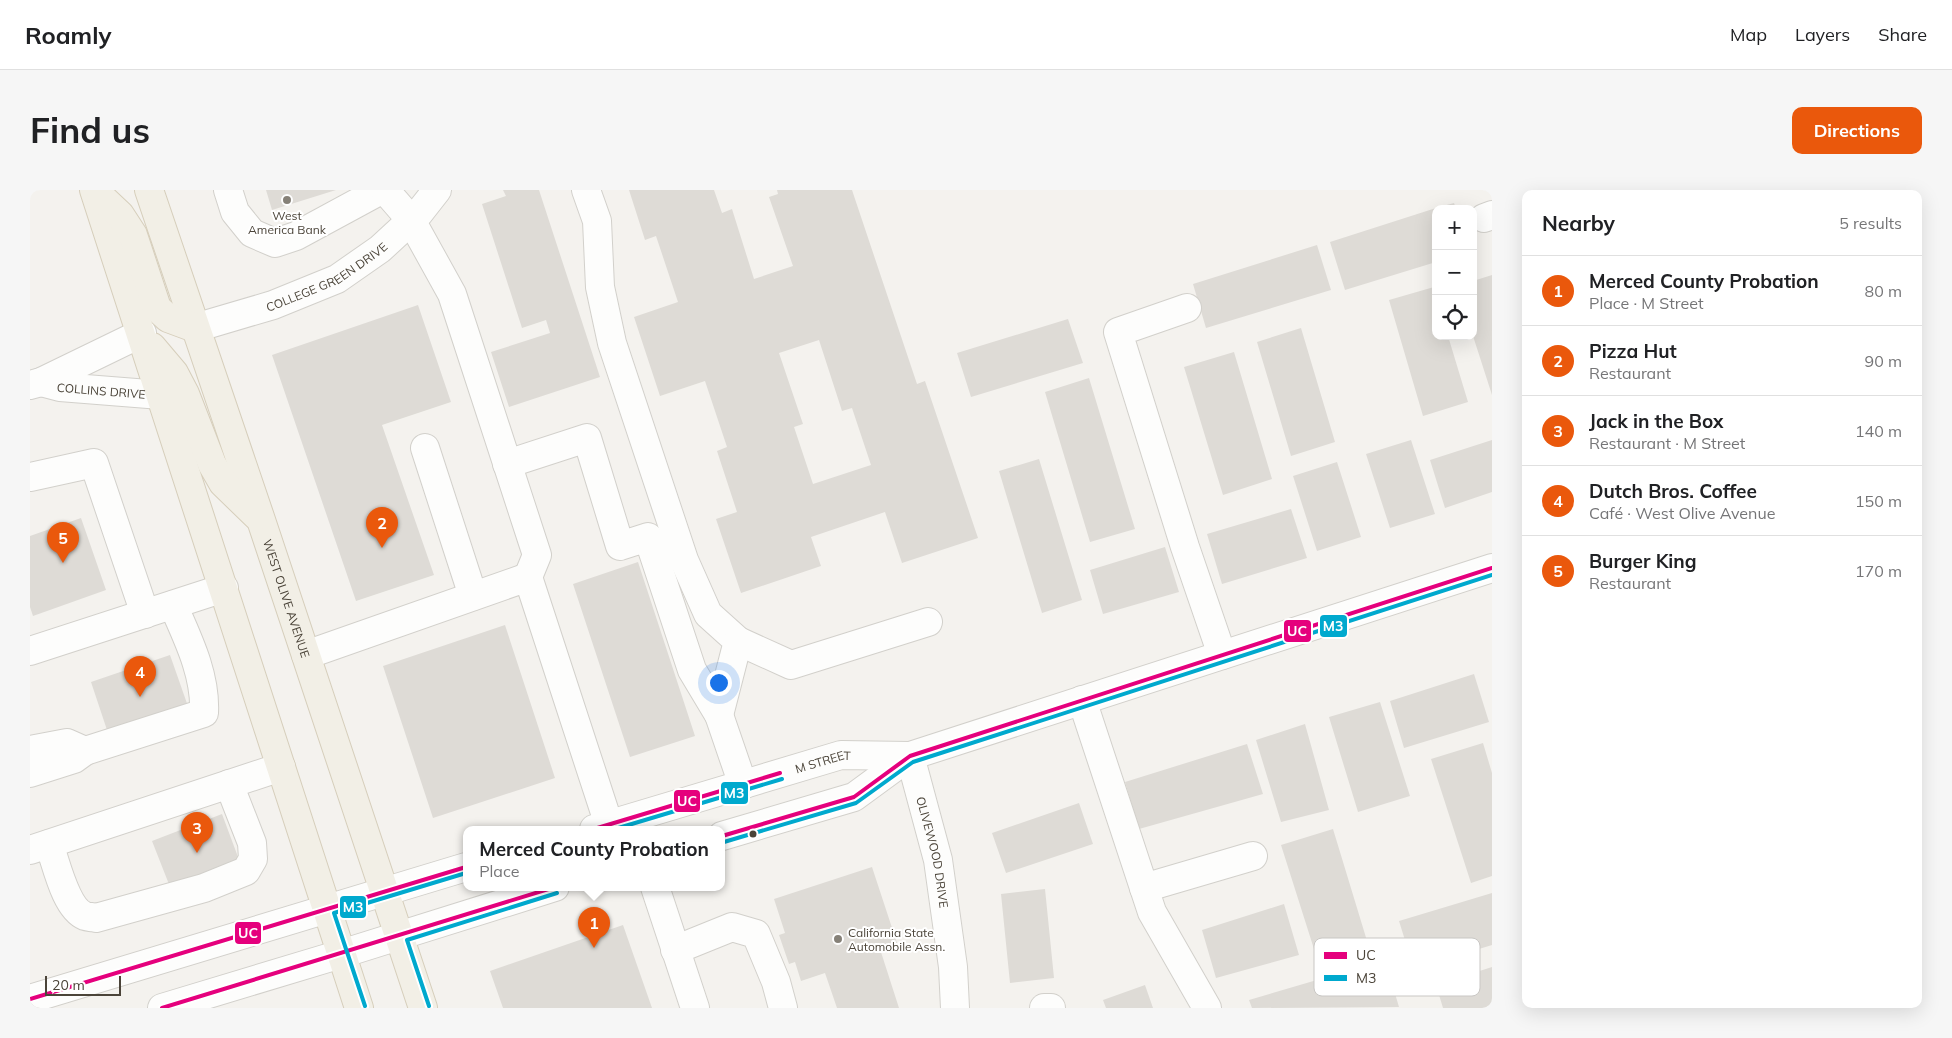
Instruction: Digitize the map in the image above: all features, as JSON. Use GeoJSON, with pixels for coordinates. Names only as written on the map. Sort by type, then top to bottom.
{"type":"FeatureCollection","features":[{"type":"Feature","properties":{"kind":"main road"},"geometry":{"type":"LineString","coordinates":[[94,190],[120,215],[133,235],[157,308],[168,318],[195,328]]}},
{"type":"Feature","properties":{"kind":"main road"},"geometry":{"type":"LineString","coordinates":[[94,190],[142,333],[359,1008]]}},
{"type":"Feature","properties":{"kind":"main road","name":"WEST OLIVE AVENUE"},"geometry":{"type":"LineString","coordinates":[[149,190],[423,1008]]}},
{"type":"Feature","properties":{"kind":"main road"},"geometry":{"type":"LineString","coordinates":[[142,333],[174,373],[185,394],[212,464],[223,483],[261,520]]}},
{"type":"Feature","properties":{"kind":"street"},"geometry":{"type":"LineString","coordinates":[[228,190],[235,212],[252,233],[275,243],[296,236],[381,190]]}},
{"type":"Feature","properties":{"kind":"street"},"geometry":{"type":"LineString","coordinates":[[385,190],[411,220],[452,294],[537,555],[528,577],[601,826]]}},
{"type":"Feature","properties":{"kind":"street","name":"COLLEGE GREEN DRIVE"},"geometry":{"type":"LineString","coordinates":[[195,328],[273,305],[336,278],[380,249],[411,220],[437,190]]}},
{"type":"Feature","properties":{"kind":"street"},"geometry":{"type":"LineString","coordinates":[[586,190],[597,221],[600,287],[612,343],[684,560],[708,614],[738,641],[791,665],[928,622]]}},
{"type":"Feature","properties":{"kind":"street"},"geometry":{"type":"LineString","coordinates":[[1187,308],[1118,332],[1222,655]]}},
{"type":"Feature","properties":{"kind":"street","name":"COLLINS DRIVE"},"geometry":{"type":"LineString","coordinates":[[36,383],[142,333]]}},
{"type":"Feature","properties":{"kind":"street","name":"COLLINS DRIVE"},"geometry":{"type":"LineString","coordinates":[[36,383],[60,387],[161,395]]}},
{"type":"Feature","properties":{"kind":"street"},"geometry":{"type":"LineString","coordinates":[[508,464],[587,438],[620,546],[648,536],[692,670],[720,715],[744,785]]}},
{"type":"Feature","properties":{"kind":"street"},"geometry":{"type":"LineString","coordinates":[[425,448],[473,596]]}},
{"type":"Feature","properties":{"kind":"street"},"geometry":{"type":"LineString","coordinates":[[30,477],[94,464],[145,614]]}},
{"type":"Feature","properties":{"kind":"street","name":"M STREET"},"geometry":{"type":"LineString","coordinates":[[725,835],[854,797],[910,756],[1492,568]]}},
{"type":"Feature","properties":{"kind":"street"},"geometry":{"type":"LineString","coordinates":[[306,655],[528,577]]}},
{"type":"Feature","properties":{"kind":"street"},"geometry":{"type":"LineString","coordinates":[[30,651],[224,588]]}},
{"type":"Feature","properties":{"kind":"street"},"geometry":{"type":"LineString","coordinates":[[30,773],[74,759],[86,751],[204,713],[205,701],[201,679],[190,645],[173,605]]}},
{"type":"Feature","properties":{"kind":"street"},"geometry":{"type":"LineString","coordinates":[[720,715],[738,641]]}},
{"type":"Feature","properties":{"kind":"street"},"geometry":{"type":"LineString","coordinates":[[1082,700],[1152,912],[1207,1008]]}},
{"type":"Feature","properties":{"kind":"street"},"geometry":{"type":"LineString","coordinates":[[30,750],[67,743],[86,751]]}},
{"type":"Feature","properties":{"kind":"street","name":"M STREET"},"geometry":{"type":"LineString","coordinates":[[604,826],[841,755],[910,756]]}},
{"type":"Feature","properties":{"kind":"street","name":"OLIVEWOOD DRIVE"},"geometry":{"type":"LineString","coordinates":[[910,756],[938,860],[953,967],[955,1008]]}},
{"type":"Feature","properties":{"kind":"street"},"geometry":{"type":"LineString","coordinates":[[230,784],[252,843],[253,859],[246,871],[204,888],[96,918],[84,916],[74,908],[40,847],[281,767]]}},
{"type":"Feature","properties":{"kind":"street"},"geometry":{"type":"LineString","coordinates":[[1144,888],[1253,856]]}},
{"type":"Feature","properties":{"kind":"street"},"geometry":{"type":"LineString","coordinates":[[30,999],[463,867]]}},
{"type":"Feature","properties":{"kind":"street"},"geometry":{"type":"LineString","coordinates":[[162,1008],[542,891]]}},
{"type":"Feature","properties":{"kind":"street"},"geometry":{"type":"LineString","coordinates":[[656,891],[695,1008]]}},
{"type":"Feature","properties":{"kind":"street"},"geometry":{"type":"LineString","coordinates":[[675,950],[732,928],[756,934],[776,982],[783,1008]]}},
{"type":"Feature","properties":{"kind":"street"},"geometry":{"type":"LineString","coordinates":[[1044,1008],[1051,1008]]}},
{"type":"Feature","properties":{"kind":"building","name":"West America Bank"},"geometry":{"type":"Polygon","coordinates":[[[266,190],[336,190],[272,210],[266,190]]]}},
{"type":"Feature","properties":{"kind":"building"},"geometry":{"type":"Polygon","coordinates":[[[503,190],[539,190],[600,377],[509,407],[491,352],[550,333],[546,320],[522,328],[482,204],[506,196],[503,190]]]}},
{"type":"Feature","properties":{"kind":"building"},"geometry":{"type":"Polygon","coordinates":[[[629,190],[714,190],[722,213],[732,209],[754,279],[793,266],[769,197],[778,194],[777,190],[852,190],[917,384],[925,381],[978,538],[902,563],[885,512],[811,537],[821,566],[741,593],[716,519],[737,512],[717,451],[727,447],[705,381],[660,396],[634,317],[678,302],[656,236],[645,240],[629,190]],[[819,340],[779,353],[803,424],[794,427],[813,484],[871,465],[852,408],[842,411],[819,340]]]}},
{"type":"Feature","properties":{"kind":"building"},"geometry":{"type":"Polygon","coordinates":[[[1432,209],[1432,263],[1345,290],[1330,242],[1432,209]]]}},
{"type":"Feature","properties":{"kind":"building"},"geometry":{"type":"Polygon","coordinates":[[[1317,245],[1331,290],[1206,328],[1193,284],[1317,245]]]}},
{"type":"Feature","properties":{"kind":"building"},"geometry":{"type":"Polygon","coordinates":[[[1492,275],[1492,395],[1474,340],[1477,340],[1477,280],[1492,275]]]}},
{"type":"Feature","properties":{"kind":"building"},"geometry":{"type":"Polygon","coordinates":[[[1432,288],[1432,340],[1449,340],[1468,402],[1423,416],[1389,300],[1432,288]]]}},
{"type":"Feature","properties":{"kind":"building"},"geometry":{"type":"Polygon","coordinates":[[[418,305],[451,402],[382,425],[434,575],[356,601],[272,355],[418,305]]]}},
{"type":"Feature","properties":{"kind":"building"},"geometry":{"type":"Polygon","coordinates":[[[1068,319],[1083,363],[971,397],[957,353],[1068,319]]]}},
{"type":"Feature","properties":{"kind":"building"},"geometry":{"type":"Polygon","coordinates":[[[1301,328],[1335,442],[1291,456],[1257,342],[1301,328]]]}},
{"type":"Feature","properties":{"kind":"building"},"geometry":{"type":"Polygon","coordinates":[[[1234,352],[1272,479],[1223,495],[1184,367],[1234,352]]]}},
{"type":"Feature","properties":{"kind":"building"},"geometry":{"type":"Polygon","coordinates":[[[1089,378],[1135,529],[1090,542],[1045,392],[1089,378]]]}},
{"type":"Feature","properties":{"kind":"building"},"geometry":{"type":"Polygon","coordinates":[[[1411,440],[1435,514],[1390,528],[1366,454],[1411,440]]]}},
{"type":"Feature","properties":{"kind":"building"},"geometry":{"type":"Polygon","coordinates":[[[1492,440],[1492,492],[1445,508],[1430,460],[1492,440]]]}},
{"type":"Feature","properties":{"kind":"building"},"geometry":{"type":"Polygon","coordinates":[[[1039,459],[1082,600],[1042,613],[999,471],[1039,459]]]}},
{"type":"Feature","properties":{"kind":"building"},"geometry":{"type":"Polygon","coordinates":[[[1337,462],[1361,537],[1317,551],[1293,476],[1337,462]]]}},
{"type":"Feature","properties":{"kind":"building"},"geometry":{"type":"Polygon","coordinates":[[[1291,509],[1307,558],[1222,584],[1207,534],[1291,509]]]}},
{"type":"Feature","properties":{"kind":"building"},"geometry":{"type":"Polygon","coordinates":[[[81,518],[106,590],[33,616],[30,607],[30,536],[81,518]]]}},
{"type":"Feature","properties":{"kind":"building"},"geometry":{"type":"Polygon","coordinates":[[[1165,547],[1179,592],[1103,614],[1090,570],[1165,547]]]}},
{"type":"Feature","properties":{"kind":"building"},"geometry":{"type":"Polygon","coordinates":[[[638,562],[695,736],[630,757],[573,584],[638,562]]]}},
{"type":"Feature","properties":{"kind":"building"},"geometry":{"type":"Polygon","coordinates":[[[505,625],[555,778],[433,818],[383,666],[505,625]]]}},
{"type":"Feature","properties":{"kind":"building"},"geometry":{"type":"Polygon","coordinates":[[[170,655],[190,712],[110,739],[91,682],[170,655]]]}},
{"type":"Feature","properties":{"kind":"building"},"geometry":{"type":"Polygon","coordinates":[[[1474,674],[1489,722],[1404,748],[1390,701],[1474,674]]]}},
{"type":"Feature","properties":{"kind":"building"},"geometry":{"type":"Polygon","coordinates":[[[1380,702],[1410,796],[1358,812],[1329,717],[1380,702]]]}},
{"type":"Feature","properties":{"kind":"building"},"geometry":{"type":"Polygon","coordinates":[[[1305,724],[1329,810],[1281,822],[1256,740],[1305,724]]]}},
{"type":"Feature","properties":{"kind":"building"},"geometry":{"type":"Polygon","coordinates":[[[1483,743],[1492,773],[1492,876],[1471,883],[1431,759],[1483,743]]]}},
{"type":"Feature","properties":{"kind":"building"},"geometry":{"type":"Polygon","coordinates":[[[1247,744],[1263,794],[1139,829],[1125,782],[1247,744]]]}},
{"type":"Feature","properties":{"kind":"building"},"geometry":{"type":"Polygon","coordinates":[[[1079,803],[1093,844],[1006,873],[992,833],[1079,803]]]}},
{"type":"Feature","properties":{"kind":"building"},"geometry":{"type":"Polygon","coordinates":[[[222,814],[241,865],[172,892],[152,841],[222,814]]]}},
{"type":"Feature","properties":{"kind":"building"},"geometry":{"type":"Polygon","coordinates":[[[1333,829],[1366,938],[1314,938],[1314,949],[1281,845],[1333,829]]]}},
{"type":"Feature","properties":{"kind":"building","name":"California State Automobile Assn."},"geometry":{"type":"Polygon","coordinates":[[[872,867],[897,943],[880,949],[899,1008],[837,1008],[825,973],[801,981],[795,962],[789,964],[779,935],[785,933],[774,899],[872,867]]]}},
{"type":"Feature","properties":{"kind":"building"},"geometry":{"type":"Polygon","coordinates":[[[1045,889],[1054,978],[1010,983],[1001,894],[1045,889]]]}},
{"type":"Feature","properties":{"kind":"building"},"geometry":{"type":"Polygon","coordinates":[[[1492,893],[1492,945],[1480,949],[1480,938],[1404,938],[1399,921],[1492,893]]]}},
{"type":"Feature","properties":{"kind":"building"},"geometry":{"type":"Polygon","coordinates":[[[1284,904],[1299,955],[1216,978],[1202,930],[1284,904]]]}},
{"type":"Feature","properties":{"kind":"building"},"geometry":{"type":"Polygon","coordinates":[[[623,925],[652,1008],[503,1008],[490,971],[623,925]]]}},
{"type":"Feature","properties":{"kind":"building"},"geometry":{"type":"Polygon","coordinates":[[[1492,967],[1492,1008],[1443,1008],[1439,996],[1480,996],[1480,971],[1492,967]]]}},
{"type":"Feature","properties":{"kind":"building"},"geometry":{"type":"Polygon","coordinates":[[[1314,981],[1314,996],[1396,996],[1399,1007],[1252,1008],[1249,1000],[1314,981]]]}},
{"type":"Feature","properties":{"kind":"building"},"geometry":{"type":"Polygon","coordinates":[[[1145,985],[1153,1008],[1106,1008],[1103,1000],[1145,985]]]}},
{"type":"Feature","properties":{"kind":"transit line","name":"UC"},"geometry":{"type":"LineString","coordinates":[[725,835],[854,797],[910,756],[1492,568]]}},
{"type":"Feature","properties":{"kind":"transit line","name":"M3"},"geometry":{"type":"LineString","coordinates":[[725,842],[856,803],[913,762],[1492,575]]}},
{"type":"Feature","properties":{"kind":"transit line","name":"UC"},"geometry":{"type":"LineString","coordinates":[[604,826],[780,773]]}},
{"type":"Feature","properties":{"kind":"transit line","name":"M3"},"geometry":{"type":"LineString","coordinates":[[625,826],[782,779]]}},
{"type":"Feature","properties":{"kind":"transit line","name":"UC"},"geometry":{"type":"LineString","coordinates":[[30,999],[463,868]]}},
{"type":"Feature","properties":{"kind":"transit line","name":"M3"},"geometry":{"type":"LineString","coordinates":[[365,1006],[334,913],[463,874]]}},
{"type":"Feature","properties":{"kind":"transit line","name":"UC"},"geometry":{"type":"LineString","coordinates":[[162,1008],[542,891]]}},
{"type":"Feature","properties":{"kind":"transit line","name":"M3"},"geometry":{"type":"LineString","coordinates":[[429,1006],[407,940],[557,893]]}},
{"type":"Feature","properties":{"kind":"place","name":"West America Bank"},"geometry":{"type":"Point","coordinates":[287,200]}},
{"type":"Feature","properties":{"kind":"place","name":"Pizza Hut"},"geometry":{"type":"Point","coordinates":[382,548]}},
{"type":"Feature","properties":{"kind":"place","name":"Burger King"},"geometry":{"type":"Point","coordinates":[63,563]}},
{"type":"Feature","properties":{"kind":"place","name":"Dutch Bros. Coffee"},"geometry":{"type":"Point","coordinates":[140,697]}},
{"type":"Feature","properties":{"kind":"place","name":"Jack in the Box"},"geometry":{"type":"Point","coordinates":[197,853]}},
{"type":"Feature","properties":{"kind":"place","name":"California State Automobile Assn."},"geometry":{"type":"Point","coordinates":[838,939]}},
{"type":"Feature","properties":{"kind":"place","name":"Merced County Probation"},"geometry":{"type":"Point","coordinates":[594,948]}}]}
